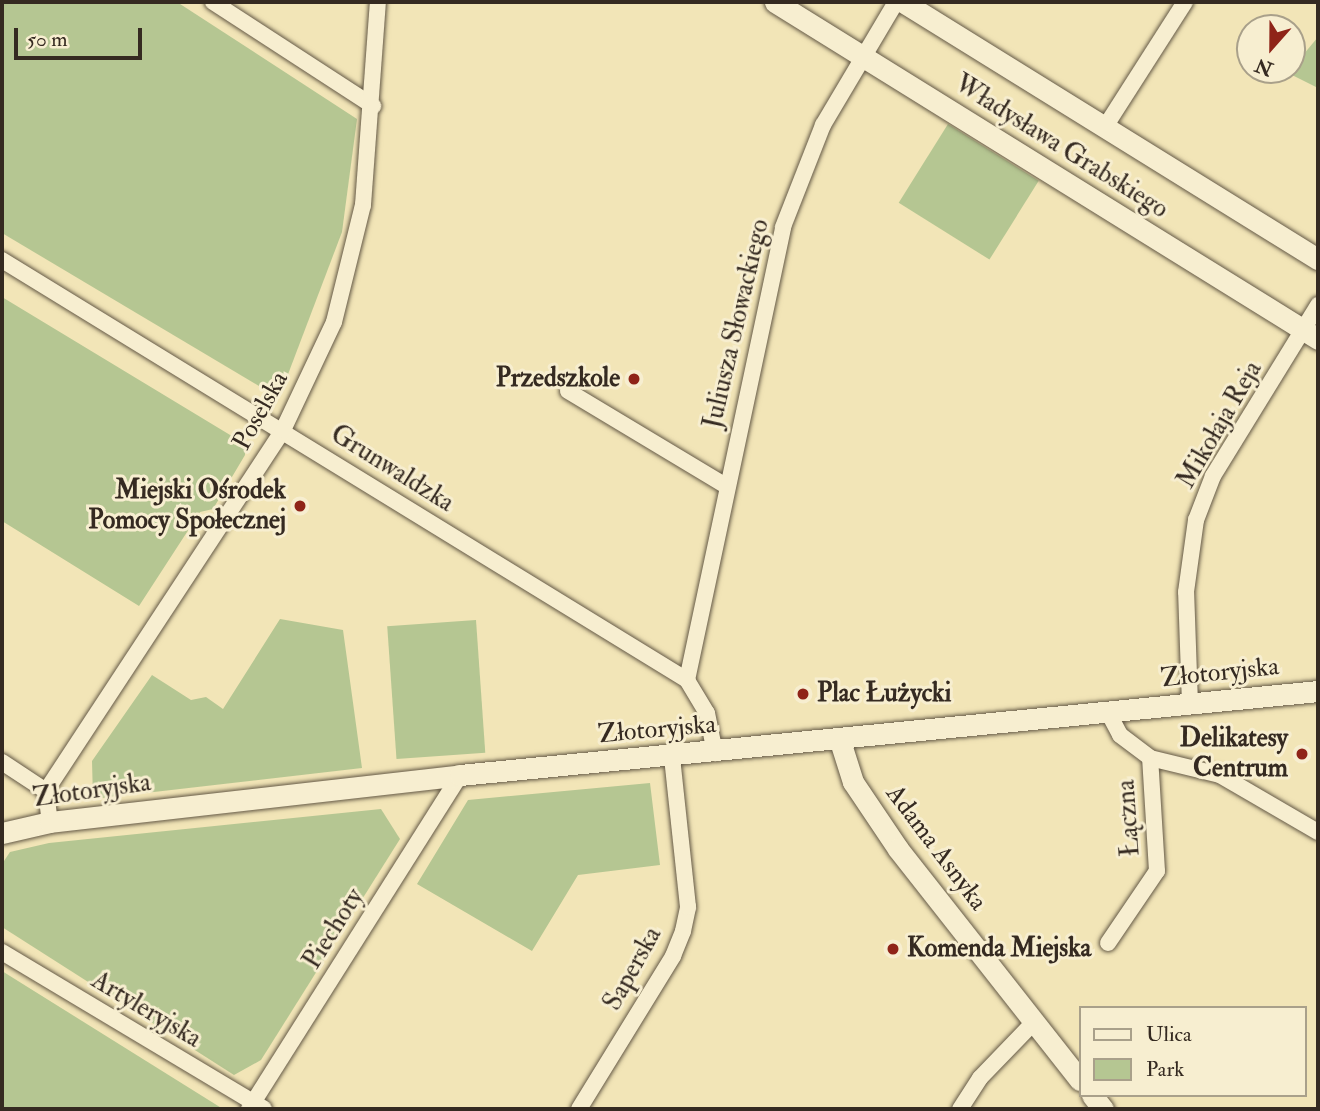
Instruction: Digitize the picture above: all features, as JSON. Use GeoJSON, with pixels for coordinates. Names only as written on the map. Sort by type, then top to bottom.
{"type":"FeatureCollection","features":[{"type":"Feature","properties":{"kind":"street"},"geometry":{"type":"LineString","coordinates":[[213,2],[373,106]]}},
{"type":"Feature","properties":{"kind":"street","name":"Poselska"},"geometry":{"type":"LineString","coordinates":[[46,791],[282,429],[334,322],[363,205],[373,106],[378,2]]}},
{"type":"Feature","properties":{"kind":"street","name":"Władysława Grabskiego"},"geometry":{"type":"LineString","coordinates":[[775,2],[1311,335]]}},
{"type":"Feature","properties":{"kind":"street","name":"Juliusza Słowackiego"},"geometry":{"type":"LineString","coordinates":[[687,680],[783,227],[823,125],[896,2]]}},
{"type":"Feature","properties":{"kind":"street","name":"Władysława Grabskiego"},"geometry":{"type":"LineString","coordinates":[[903,2],[1318,258]]}},
{"type":"Feature","properties":{"kind":"street"},"geometry":{"type":"LineString","coordinates":[[1105,127],[1185,2]]}},
{"type":"Feature","properties":{"kind":"street","name":"Grunwaldzka"},"geometry":{"type":"LineString","coordinates":[[2,260],[282,429],[687,680],[707,713],[715,753]]}},
{"type":"Feature","properties":{"kind":"street","name":"Mikołaja Reja"},"geometry":{"type":"LineString","coordinates":[[1190,704],[1186,592],[1196,520],[1213,476],[1311,335],[1318,305]]}},
{"type":"Feature","properties":{"kind":"street"},"geometry":{"type":"LineString","coordinates":[[568,391],[726,486]]}},
{"type":"Feature","properties":{"kind":"street","name":"Złotoryjska"},"geometry":{"type":"LineString","coordinates":[[2,833],[50,822],[460,775],[672,758],[1318,691]]}},
{"type":"Feature","properties":{"kind":"street"},"geometry":{"type":"LineString","coordinates":[[1109,714],[1120,735],[1150,758],[1220,775],[1318,832]]}},
{"type":"Feature","properties":{"kind":"street","name":"Adama Asnyka"},"geometry":{"type":"LineString","coordinates":[[840,741],[853,782],[898,849],[1078,1077]]}},
{"type":"Feature","properties":{"kind":"street","name":"Saperska"},"geometry":{"type":"LineString","coordinates":[[579,1109],[673,956],[683,931],[688,907],[672,758]]}},
{"type":"Feature","properties":{"kind":"street","name":"Łączna"},"geometry":{"type":"LineString","coordinates":[[1108,943],[1157,872],[1150,758]]}},
{"type":"Feature","properties":{"kind":"street"},"geometry":{"type":"LineString","coordinates":[[2,762],[46,791],[50,822]]}},
{"type":"Feature","properties":{"kind":"street","name":"Piechoty"},"geometry":{"type":"LineString","coordinates":[[256,1107],[460,775]]}},
{"type":"Feature","properties":{"kind":"street","name":"Artyleryjska"},"geometry":{"type":"LineString","coordinates":[[2,952],[256,1107]]}},
{"type":"Feature","properties":{"kind":"street"},"geometry":{"type":"LineString","coordinates":[[960,1109],[986,1071],[1034,1022]]}},
{"type":"Feature","properties":{"kind":"green space"},"geometry":{"type":"Polygon","coordinates":[[[2,2],[177,2],[357,119],[342,232],[279,398],[2,233],[2,2]]]}},
{"type":"Feature","properties":{"kind":"green space"},"geometry":{"type":"Polygon","coordinates":[[[1318,37],[1318,88],[1306,82],[1306,51],[1318,37]]]}},
{"type":"Feature","properties":{"kind":"green space"},"geometry":{"type":"Polygon","coordinates":[[[948,124],[1039,181],[989,260],[899,203],[948,124]]]}},
{"type":"Feature","properties":{"kind":"green space"},"geometry":{"type":"Polygon","coordinates":[[[2,297],[245,444],[245,455],[213,509],[200,512],[139,606],[2,521],[2,297]]]}},
{"type":"Feature","properties":{"kind":"green space"},"geometry":{"type":"Polygon","coordinates":[[[280,619],[343,630],[362,768],[93,799],[92,761],[152,675],[191,700],[206,697],[223,709],[280,619]]]}},
{"type":"Feature","properties":{"kind":"green space"},"geometry":{"type":"Polygon","coordinates":[[[476,620],[485,753],[396,759],[387,626],[476,620]]]}},
{"type":"Feature","properties":{"kind":"green space"},"geometry":{"type":"Polygon","coordinates":[[[650,783],[660,865],[578,875],[532,951],[417,884],[468,800],[650,783]]]}},
{"type":"Feature","properties":{"kind":"green space"},"geometry":{"type":"Polygon","coordinates":[[[381,809],[400,839],[261,1060],[234,1075],[2,927],[2,864],[10,852],[49,843],[381,809]]]}},
{"type":"Feature","properties":{"kind":"green space"},"geometry":{"type":"Polygon","coordinates":[[[2,971],[223,1109],[2,1109],[2,971]]]}},
{"type":"Feature","properties":{"kind":"place","name":"Przedszkole"},"geometry":{"type":"Point","coordinates":[634,379]}},
{"type":"Feature","properties":{"kind":"place","name":"Miejski Ośrodek Pomocy Społecznej"},"geometry":{"type":"Point","coordinates":[300,506]}},
{"type":"Feature","properties":{"kind":"place","name":"Plac Łużycki"},"geometry":{"type":"Point","coordinates":[803,694]}},
{"type":"Feature","properties":{"kind":"place","name":"Delikatesy Centrum"},"geometry":{"type":"Point","coordinates":[1302,754]}},
{"type":"Feature","properties":{"kind":"place","name":"Komenda Miejska"},"geometry":{"type":"Point","coordinates":[893,949]}}]}
